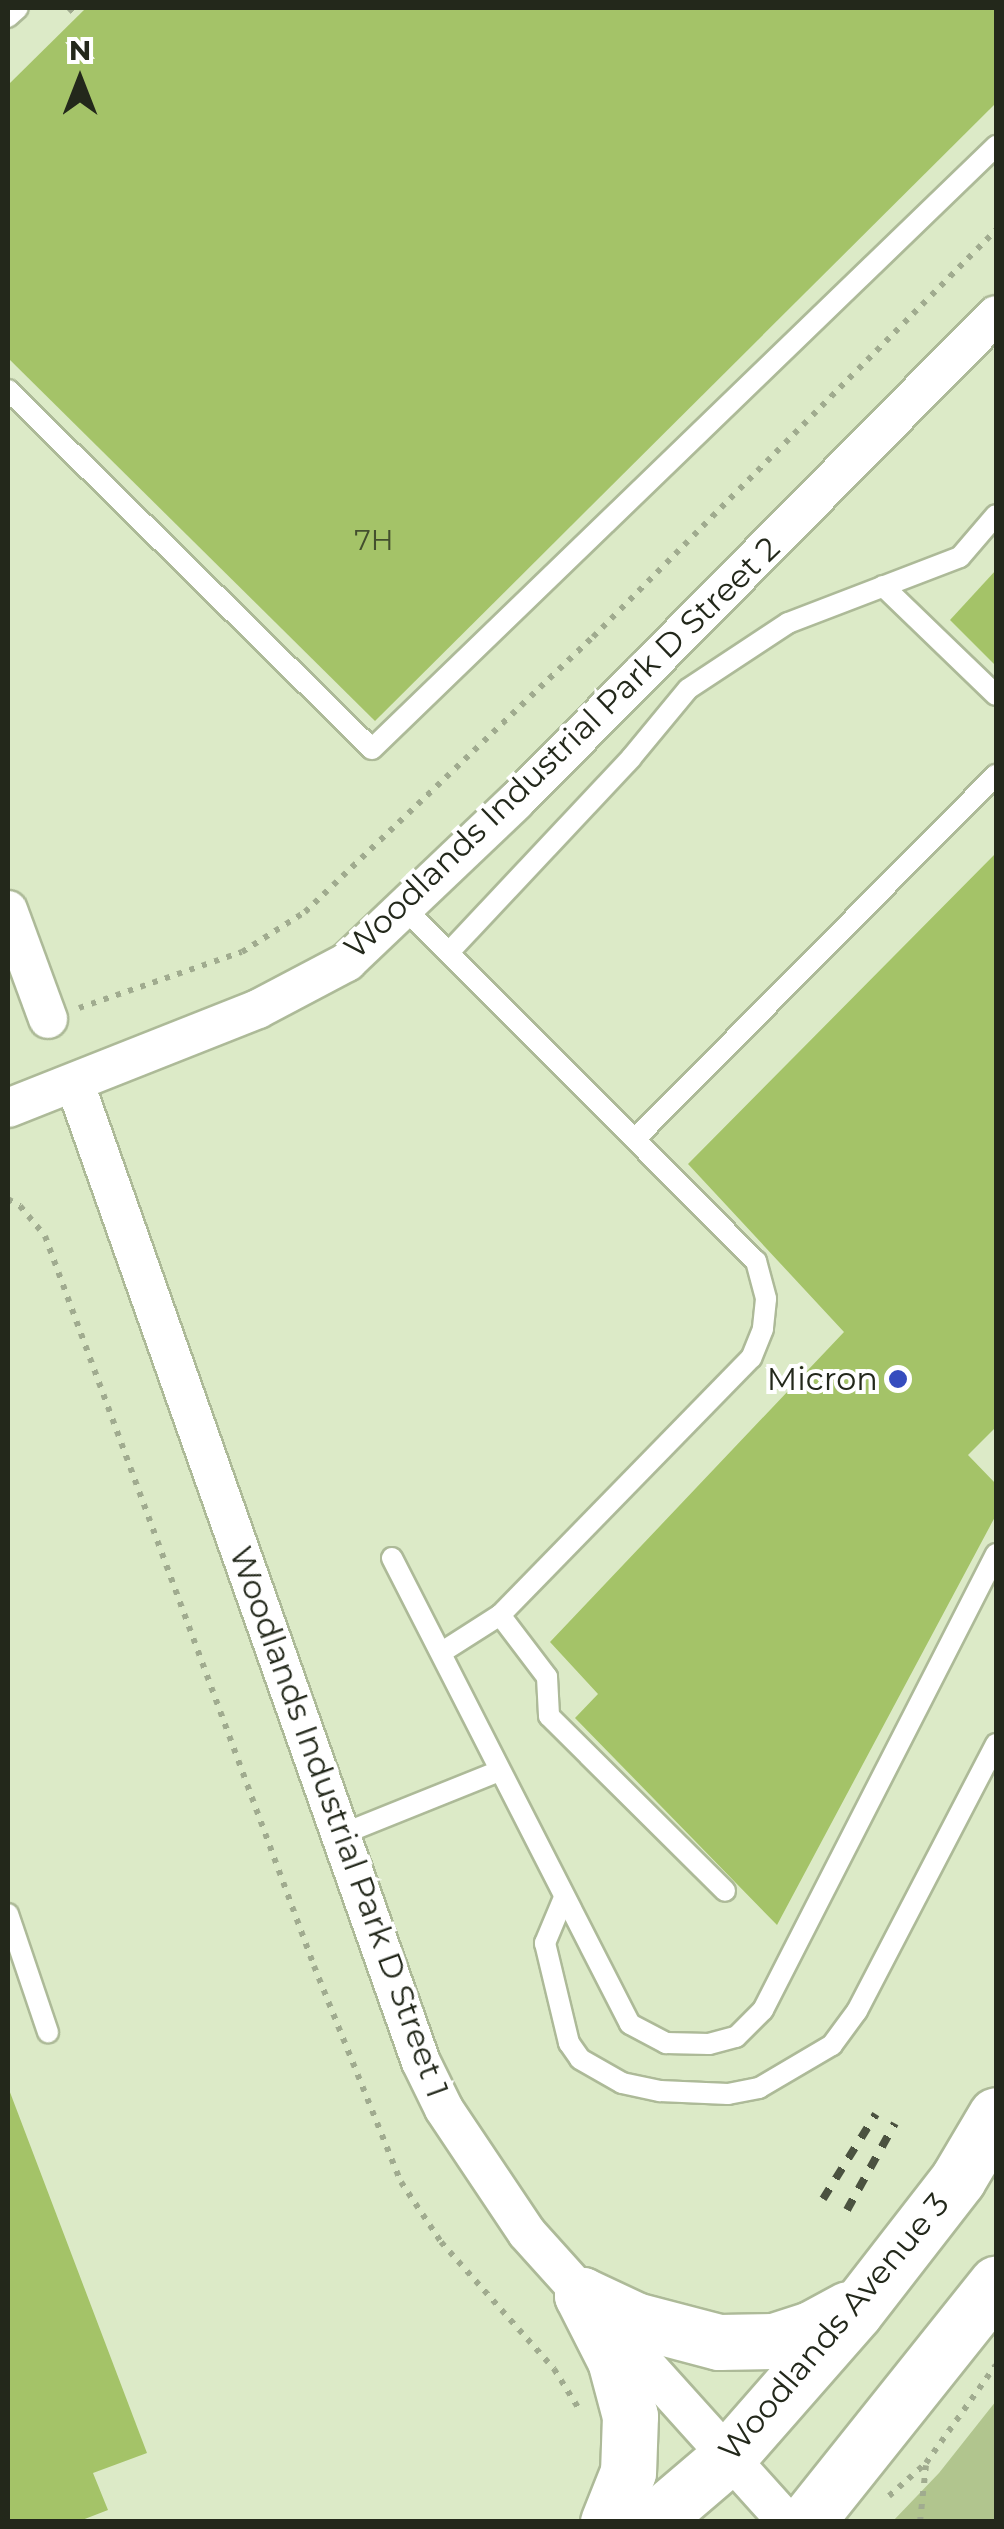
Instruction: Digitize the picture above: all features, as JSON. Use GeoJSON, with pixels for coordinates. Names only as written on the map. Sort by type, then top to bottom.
{"type":"FeatureCollection","features":[{"type":"Feature","properties":{"kind":"main road","name":"Woodlands Avenue 3"},"geometry":{"type":"LineString","coordinates":[[652,2522],[728,2457],[873,2289],[958,2179],[996,2115]]}},
{"type":"Feature","properties":{"kind":"main road"},"geometry":{"type":"LineString","coordinates":[[806,2522],[996,2284]]}},
{"type":"Feature","properties":{"kind":"main road"},"geometry":{"type":"LineString","coordinates":[[582,2294],[682,2335],[744,2343],[774,2340],[812,2329],[840,2316],[873,2289]]}},
{"type":"Feature","properties":{"kind":"main road"},"geometry":{"type":"LineString","coordinates":[[582,2294],[615,2360],[630,2416],[628,2472],[608,2522]]}},
{"type":"Feature","properties":{"kind":"street","name":"Woodlands Industrial Park D Street 2"},"geometry":{"type":"LineString","coordinates":[[8,1108],[258,1010],[347,962],[406,909],[996,315]]}},
{"type":"Feature","properties":{"kind":"street"},"geometry":{"type":"LineString","coordinates":[[8,910],[48,1018]]}},
{"type":"Feature","properties":{"kind":"street","name":"Woodlands Industrial Park D Street 1"},"geometry":{"type":"LineString","coordinates":[[75,1084],[340,1835],[422,2062],[444,2109],[526,2232],[787,2522]]}},
{"type":"Feature","properties":{"kind":"lane"},"geometry":{"type":"LineString","coordinates":[[8,17],[18,8]]}},
{"type":"Feature","properties":{"kind":"lane"},"geometry":{"type":"LineString","coordinates":[[8,390],[372,749],[996,146]]}},
{"type":"Feature","properties":{"kind":"lane"},"geometry":{"type":"LineString","coordinates":[[449,952],[631,758],[688,689],[788,622],[960,557],[996,515]]}},
{"type":"Feature","properties":{"kind":"lane"},"geometry":{"type":"LineString","coordinates":[[883,586],[996,695]]}},
{"type":"Feature","properties":{"kind":"lane"},"geometry":{"type":"LineString","coordinates":[[635,1139],[996,776]]}},
{"type":"Feature","properties":{"kind":"lane"},"geometry":{"type":"LineString","coordinates":[[406,909],[756,1261],[766,1299],[762,1329],[752,1358],[500,1615],[442,1652]]}},
{"type":"Feature","properties":{"kind":"lane"},"geometry":{"type":"LineString","coordinates":[[392,1558],[563,1900],[630,2024],[666,2044],[710,2044],[736,2037],[762,2010],[996,1554]]}},
{"type":"Feature","properties":{"kind":"lane"},"geometry":{"type":"LineString","coordinates":[[500,1615],[547,1678],[549,1716],[725,1891]]}},
{"type":"Feature","properties":{"kind":"lane"},"geometry":{"type":"LineString","coordinates":[[563,1900],[545,1943],[552,1987],[568,2043],[580,2060],[622,2083],[660,2091],[728,2094],[759,2088],[832,2045],[857,2012],[996,1744]]}},
{"type":"Feature","properties":{"kind":"lane"},"geometry":{"type":"LineString","coordinates":[[340,1835],[499,1771]]}},
{"type":"Feature","properties":{"kind":"lane"},"geometry":{"type":"LineString","coordinates":[[8,1914],[48,2032]]}},
{"type":"Feature","properties":{"kind":"path"},"geometry":{"type":"LineString","coordinates":[[69,8],[77,16]]}},
{"type":"Feature","properties":{"kind":"path"},"geometry":{"type":"LineString","coordinates":[[48,1018],[242,952],[305,912],[593,637],[996,230]]}},
{"type":"Feature","properties":{"kind":"path"},"geometry":{"type":"LineString","coordinates":[[8,1199],[20,1206],[44,1236],[314,1966],[401,2182],[441,2242],[554,2370],[586,2420]]}},
{"type":"Feature","properties":{"kind":"path"},"geometry":{"type":"LineString","coordinates":[[886,2499],[926,2464],[996,2365]]}},
{"type":"Feature","properties":{"kind":"path"},"geometry":{"type":"LineString","coordinates":[[920,2522],[926,2464]]}},
{"type":"Feature","properties":{"kind":"green space"},"geometry":{"type":"Polygon","coordinates":[[[996,2401],[996,2521],[893,2521],[939,2473],[996,2401]]]}},
{"type":"Feature","properties":{"kind":"building"},"geometry":{"type":"Polygon","coordinates":[[[86,8],[996,8],[996,103],[375,721],[8,358],[8,85],[86,8]]]}},
{"type":"Feature","properties":{"kind":"building"},"geometry":{"type":"Polygon","coordinates":[[[996,570],[996,666],[950,620],[996,570]]]}},
{"type":"Feature","properties":{"kind":"building","name":"Micron"},"geometry":{"type":"Polygon","coordinates":[[[996,853],[996,1427],[968,1455],[996,1484],[996,1515],[777,1925],[575,1718],[598,1694],[550,1642],[844,1332],[688,1164],[996,853]]]}},
{"type":"Feature","properties":{"kind":"building"},"geometry":{"type":"Polygon","coordinates":[[[8,2087],[147,2453],[93,2473],[108,2510],[77,2522],[8,2522],[8,2087]]]}},
{"type":"Feature","properties":{"kind":"railway"},"geometry":{"type":"LineString","coordinates":[[823,2199],[876,2114]]}},
{"type":"Feature","properties":{"kind":"railway"},"geometry":{"type":"LineString","coordinates":[[847,2210],[895,2123]]}},
{"type":"Feature","properties":{"kind":"place","name":"Micron"},"geometry":{"type":"Point","coordinates":[898,1379]}}]}
